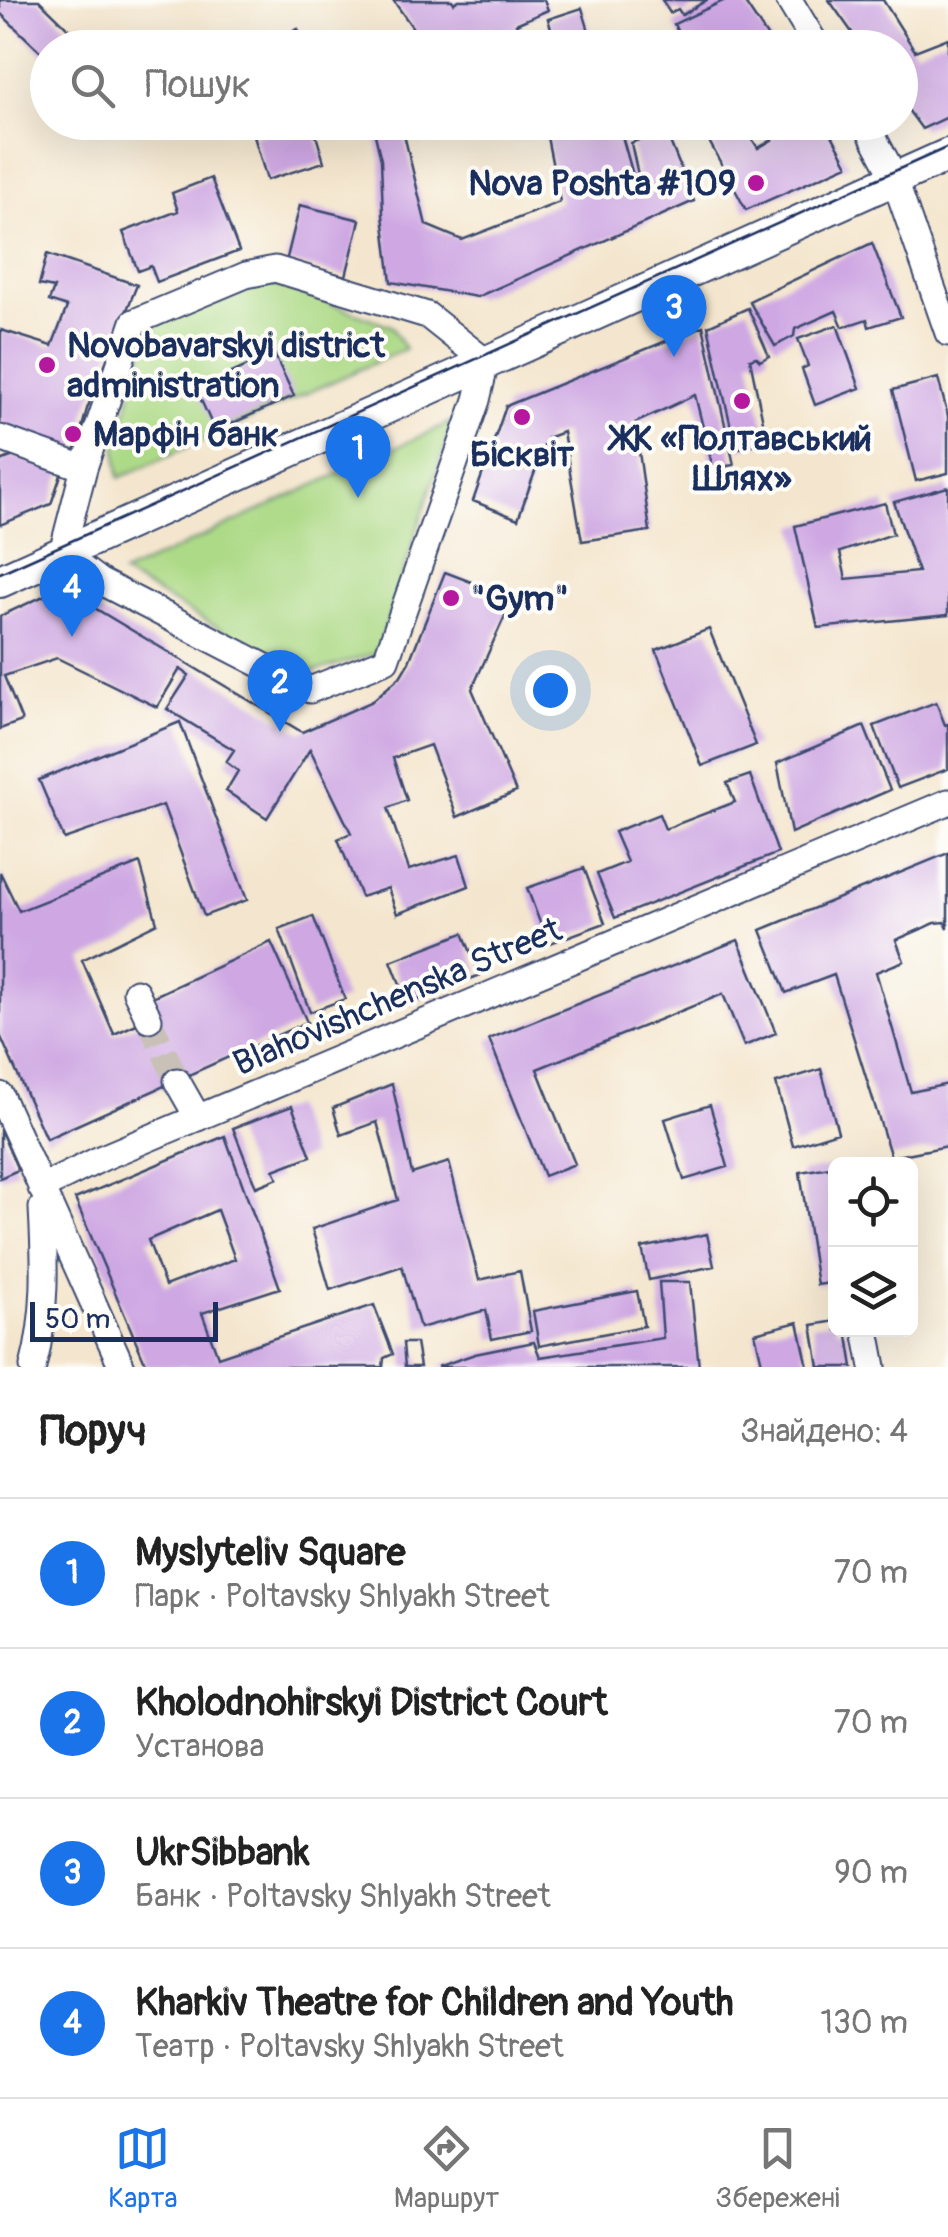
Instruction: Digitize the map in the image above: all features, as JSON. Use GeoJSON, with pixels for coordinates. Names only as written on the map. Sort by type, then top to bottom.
{"type":"FeatureCollection","features":[{"type":"Feature","properties":{"kind":"main road"},"geometry":{"type":"LineString","coordinates":[[0,581],[948,155]]}},
{"type":"Feature","properties":{"kind":"street"},"geometry":{"type":"LineString","coordinates":[[789,0],[807,30]]}},
{"type":"Feature","properties":{"kind":"street"},"geometry":{"type":"LineString","coordinates":[[874,140],[894,179],[948,333]]}},
{"type":"Feature","properties":{"kind":"street"},"geometry":{"type":"LineString","coordinates":[[275,269],[427,314],[486,362],[477,400],[386,660],[310,690],[100,582],[62,553],[84,468],[134,322],[246,274],[275,269]]}},
{"type":"Feature","properties":{"kind":"street"},"geometry":{"type":"LineString","coordinates":[[0,438],[84,468]]}},
{"type":"Feature","properties":{"kind":"street","name":"Blahovishchenska Street"},"geometry":{"type":"LineString","coordinates":[[40,1188],[948,802]]}},
{"type":"Feature","properties":{"kind":"street"},"geometry":{"type":"LineString","coordinates":[[136,992],[149,1019]]}},
{"type":"Feature","properties":{"kind":"street"},"geometry":{"type":"LineString","coordinates":[[178,1081],[198,1118]]}},
{"type":"Feature","properties":{"kind":"street"},"geometry":{"type":"LineString","coordinates":[[0,1095],[122,1367]]}},
{"type":"Feature","properties":{"kind":"street"},"geometry":{"type":"LineString","coordinates":[[33,1367],[46,1281],[40,1188]]}},
{"type":"Feature","properties":{"kind":"street"},"geometry":{"type":"LineString","coordinates":[[868,1337],[874,1367]]}},
{"type":"Feature","properties":{"kind":"green space"},"geometry":{"type":"Polygon","coordinates":[[[267,280],[391,326],[405,349],[119,478],[116,445],[150,328],[267,280]]]}},
{"type":"Feature","properties":{"kind":"green space"},"geometry":{"type":"Polygon","coordinates":[[[453,421],[377,653],[303,675],[122,574],[453,421]]]}},
{"type":"Feature","properties":{"kind":"building"},"geometry":{"type":"Polygon","coordinates":[[[0,0],[39,0],[70,30],[30,30],[30,42],[0,13],[0,0]]]}},
{"type":"Feature","properties":{"kind":"building"},"geometry":{"type":"Polygon","coordinates":[[[393,0],[544,0],[548,10],[516,24],[519,30],[414,30],[393,0]]]}},
{"type":"Feature","properties":{"kind":"building"},"geometry":{"type":"Polygon","coordinates":[[[662,0],[707,0],[682,15],[678,9],[670,13],[662,0]]]}},
{"type":"Feature","properties":{"kind":"building"},"geometry":{"type":"Polygon","coordinates":[[[725,0],[743,0],[763,30],[677,30],[674,24],[725,0]]]}},
{"type":"Feature","properties":{"kind":"building"},"geometry":{"type":"Polygon","coordinates":[[[829,0],[883,0],[902,30],[850,30],[829,0]]]}},
{"type":"Feature","properties":{"kind":"building"},"geometry":{"type":"Polygon","coordinates":[[[582,8],[589,30],[551,30],[548,19],[582,8]]]}},
{"type":"Feature","properties":{"kind":"building"},"geometry":{"type":"Polygon","coordinates":[[[948,38],[948,117],[922,129],[918,124],[918,50],[948,38]]]}},
{"type":"Feature","properties":{"kind":"building"},"geometry":{"type":"Polygon","coordinates":[[[255,140],[317,140],[324,162],[267,180],[255,140]]]}},
{"type":"Feature","properties":{"kind":"building"},"geometry":{"type":"Polygon","coordinates":[[[376,140],[405,140],[426,225],[462,240],[560,202],[548,140],[623,140],[633,175],[638,175],[631,143],[669,140],[694,201],[477,297],[391,282],[376,140]]]}},
{"type":"Feature","properties":{"kind":"building"},"geometry":{"type":"Polygon","coordinates":[[[708,140],[753,140],[758,148],[772,140],[835,140],[848,165],[746,210],[708,140]]]}},
{"type":"Feature","properties":{"kind":"building"},"geometry":{"type":"Polygon","coordinates":[[[211,178],[239,251],[157,282],[151,266],[138,271],[123,232],[178,211],[172,193],[211,178]]]}},
{"type":"Feature","properties":{"kind":"building"},"geometry":{"type":"Polygon","coordinates":[[[300,205],[360,220],[346,276],[286,262],[300,205]]]}},
{"type":"Feature","properties":{"kind":"building"},"geometry":{"type":"Polygon","coordinates":[[[872,243],[901,317],[869,327],[867,319],[843,327],[836,311],[795,329],[794,336],[775,346],[749,301],[872,243]]]}},
{"type":"Feature","properties":{"kind":"building"},"geometry":{"type":"Polygon","coordinates":[[[47,254],[137,285],[87,409],[75,453],[0,428],[1,330],[52,346],[67,307],[49,301],[54,288],[39,285],[47,254]]]}},
{"type":"Feature","properties":{"kind":"building","name":"ЖК «Полтавський Шлях»"},"geometry":{"type":"Polygon","coordinates":[[[748,308],[769,356],[760,361],[756,357],[750,359],[767,441],[736,449],[708,326],[748,308]]]}},
{"type":"Feature","properties":{"kind":"building"},"geometry":{"type":"Polygon","coordinates":[[[837,325],[860,388],[815,405],[802,369],[808,366],[798,339],[837,325]]]}},
{"type":"Feature","properties":{"kind":"building"},"geometry":{"type":"Polygon","coordinates":[[[703,326],[734,465],[713,468],[695,395],[635,423],[650,531],[582,541],[563,432],[547,438],[518,519],[473,501],[506,406],[703,326]]]}},
{"type":"Feature","properties":{"kind":"building"},"geometry":{"type":"Polygon","coordinates":[[[274,354],[294,396],[215,431],[196,389],[274,354]]]}},
{"type":"Feature","properties":{"kind":"building"},"geometry":{"type":"Polygon","coordinates":[[[938,378],[948,416],[948,473],[916,481],[893,390],[938,378]]]}},
{"type":"Feature","properties":{"kind":"building"},"geometry":{"type":"Polygon","coordinates":[[[14,456],[62,472],[51,504],[0,525],[0,461],[14,456]]]}},
{"type":"Feature","properties":{"kind":"building"},"geometry":{"type":"Polygon","coordinates":[[[948,487],[948,615],[818,628],[795,526],[885,503],[893,534],[840,552],[846,579],[918,572],[894,502],[948,487]]]}},
{"type":"Feature","properties":{"kind":"building"},"geometry":{"type":"Polygon","coordinates":[[[445,572],[513,598],[472,689],[516,792],[457,817],[430,745],[393,758],[407,800],[388,808],[409,870],[459,855],[469,886],[397,914],[388,888],[361,897],[338,839],[351,833],[310,749],[267,818],[226,791],[238,771],[226,762],[234,750],[167,709],[189,675],[180,669],[157,707],[57,658],[4,676],[22,721],[0,729],[0,616],[61,588],[302,732],[371,702],[400,677],[445,572]]]}},
{"type":"Feature","properties":{"kind":"building"},"geometry":{"type":"Polygon","coordinates":[[[709,629],[756,745],[702,766],[656,650],[709,629]]]}},
{"type":"Feature","properties":{"kind":"building"},"geometry":{"type":"Polygon","coordinates":[[[936,702],[945,725],[948,724],[948,769],[898,788],[874,726],[936,702]]]}},
{"type":"Feature","properties":{"kind":"building"},"geometry":{"type":"Polygon","coordinates":[[[180,722],[247,900],[204,916],[163,805],[64,839],[39,780],[180,722]]]}},
{"type":"Feature","properties":{"kind":"building"},"geometry":{"type":"Polygon","coordinates":[[[864,726],[890,790],[791,833],[777,763],[864,726]]]}},
{"type":"Feature","properties":{"kind":"building"},"geometry":{"type":"Polygon","coordinates":[[[750,775],[778,853],[615,918],[597,874],[627,862],[614,832],[659,814],[665,829],[735,802],[727,783],[750,775]]]}},
{"type":"Feature","properties":{"kind":"building"},"geometry":{"type":"Polygon","coordinates":[[[948,853],[948,929],[945,922],[935,923],[896,940],[904,961],[876,972],[911,1092],[948,1084],[948,1146],[891,1157],[834,975],[786,993],[761,930],[948,853]]]}},
{"type":"Feature","properties":{"kind":"building"},"geometry":{"type":"Polygon","coordinates":[[[140,863],[157,923],[82,960],[114,1034],[157,1015],[150,998],[271,942],[307,1022],[46,1139],[0,1035],[0,872],[19,911],[140,863]]]}},
{"type":"Feature","properties":{"kind":"building"},"geometry":{"type":"Polygon","coordinates":[[[584,868],[605,923],[548,944],[527,888],[584,868]]]}},
{"type":"Feature","properties":{"kind":"building"},"geometry":{"type":"Polygon","coordinates":[[[313,916],[345,999],[310,1012],[279,929],[313,916]]]}},
{"type":"Feature","properties":{"kind":"building"},"geometry":{"type":"Polygon","coordinates":[[[463,933],[480,975],[408,1004],[391,961],[463,933]]]}},
{"type":"Feature","properties":{"kind":"building"},"geometry":{"type":"Polygon","coordinates":[[[738,940],[776,1033],[744,1046],[723,994],[537,1069],[575,1164],[544,1176],[489,1039],[738,940]]]}},
{"type":"Feature","properties":{"kind":"building"},"geometry":{"type":"Polygon","coordinates":[[[821,1069],[838,1132],[793,1146],[776,1083],[821,1069]]]}},
{"type":"Feature","properties":{"kind":"building"},"geometry":{"type":"Polygon","coordinates":[[[392,1084],[412,1174],[449,1162],[479,1280],[520,1271],[531,1331],[492,1339],[486,1310],[420,1328],[402,1266],[330,1290],[312,1229],[398,1200],[377,1122],[341,1135],[333,1108],[392,1084]]]}},
{"type":"Feature","properties":{"kind":"building"},"geometry":{"type":"Polygon","coordinates":[[[710,1105],[728,1167],[684,1180],[665,1119],[710,1105]]]}},
{"type":"Feature","properties":{"kind":"building"},"geometry":{"type":"Polygon","coordinates":[[[292,1106],[311,1156],[274,1170],[278,1178],[256,1187],[233,1128],[292,1106]]]}},
{"type":"Feature","properties":{"kind":"building"},"geometry":{"type":"Polygon","coordinates":[[[0,1129],[18,1170],[0,1178],[0,1129]]]}},
{"type":"Feature","properties":{"kind":"building"},"geometry":{"type":"Polygon","coordinates":[[[225,1136],[280,1288],[202,1313],[218,1357],[374,1305],[393,1354],[384,1358],[383,1367],[147,1367],[75,1199],[225,1136]],[[217,1210],[148,1240],[165,1286],[235,1259],[217,1210]]]}},
{"type":"Feature","properties":{"kind":"building"},"geometry":{"type":"Polygon","coordinates":[[[828,1167],[828,1283],[817,1285],[800,1172],[828,1167]]]}},
{"type":"Feature","properties":{"kind":"building"},"geometry":{"type":"Polygon","coordinates":[[[707,1234],[714,1266],[649,1280],[642,1248],[707,1234]]]}},
{"type":"Feature","properties":{"kind":"building"},"geometry":{"type":"Polygon","coordinates":[[[659,1282],[690,1282],[699,1367],[437,1367],[475,1354],[534,1342],[540,1357],[663,1338],[659,1282]]]}},
{"type":"Feature","properties":{"kind":"building"},"geometry":{"type":"Polygon","coordinates":[[[637,1291],[644,1326],[539,1346],[533,1311],[637,1291]]]}},
{"type":"Feature","properties":{"kind":"building"},"geometry":{"type":"Polygon","coordinates":[[[798,1322],[808,1367],[763,1367],[755,1333],[798,1322]]]}},
{"type":"Feature","properties":{"kind":"building"},"geometry":{"type":"Polygon","coordinates":[[[828,1322],[828,1337],[848,1337],[853,1367],[819,1367],[812,1325],[828,1322]]]}},
{"type":"Feature","properties":{"kind":"building"},"geometry":{"type":"Polygon","coordinates":[[[403,1343],[416,1343],[420,1367],[405,1367],[403,1343]]]}},
{"type":"Feature","properties":{"kind":"tunnel"},"geometry":{"type":"LineString","coordinates":[[149,1019],[177,1081]]}},
{"type":"Feature","properties":{"kind":"tram line"},"geometry":{"type":"LineString","coordinates":[[0,573],[948,147]]}},
{"type":"Feature","properties":{"kind":"place","name":"Nova Poshta #109"},"geometry":{"type":"Point","coordinates":[756,183]}},
{"type":"Feature","properties":{"kind":"place","name":"UkrSibbank"},"geometry":{"type":"Point","coordinates":[674,357]}},
{"type":"Feature","properties":{"kind":"place","name":"Novobavarskyi district administration"},"geometry":{"type":"Point","coordinates":[47,365]}},
{"type":"Feature","properties":{"kind":"place","name":"ЖК «Полтавський Шлях»"},"geometry":{"type":"Point","coordinates":[742,401]}},
{"type":"Feature","properties":{"kind":"place","name":"Бісквіт"},"geometry":{"type":"Point","coordinates":[522,417]}},
{"type":"Feature","properties":{"kind":"place","name":"Марфін банк"},"geometry":{"type":"Point","coordinates":[73,434]}},
{"type":"Feature","properties":{"kind":"place","name":"Myslyteliv Square"},"geometry":{"type":"Point","coordinates":[358,498]}},
{"type":"Feature","properties":{"kind":"place","name":"\"Gym\""},"geometry":{"type":"Point","coordinates":[451,598]}},
{"type":"Feature","properties":{"kind":"place","name":"Kharkiv Theatre for Children and Youth"},"geometry":{"type":"Point","coordinates":[72,637]}},
{"type":"Feature","properties":{"kind":"place","name":"Kholodnohirskyi District Court"},"geometry":{"type":"Point","coordinates":[280,732]}}]}
